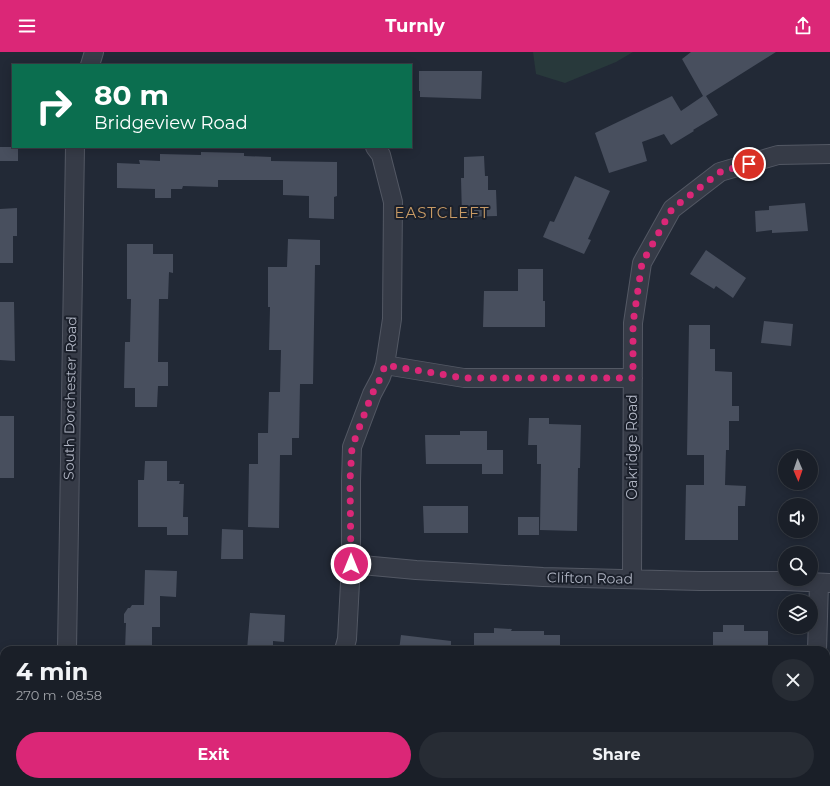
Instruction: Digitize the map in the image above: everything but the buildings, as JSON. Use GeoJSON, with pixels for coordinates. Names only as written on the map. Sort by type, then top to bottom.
{"type":"FeatureCollection","features":[{"type":"Feature","properties":{"kind":"street"},"geometry":{"type":"LineString","coordinates":[[90,64],[94,52]]}},
{"type":"Feature","properties":{"kind":"street","name":"South Dorchester Road"},"geometry":{"type":"LineString","coordinates":[[67,646],[75,148]]}},
{"type":"Feature","properties":{"kind":"street"},"geometry":{"type":"LineString","coordinates":[[345,646],[347,639],[351,564],[350,481],[352,447],[372,394],[381,377],[385,365],[392,320],[393,202],[381,154],[376,148]]}},
{"type":"Feature","properties":{"kind":"street","name":"Oakridge Road"},"geometry":{"type":"LineString","coordinates":[[632,578],[633,323],[642,263],[672,209],[720,172],[778,155],[830,154]]}},
{"type":"Feature","properties":{"kind":"street"},"geometry":{"type":"LineString","coordinates":[[385,365],[464,378],[633,378]]}},
{"type":"Feature","properties":{"kind":"street","name":"Clifton Road"},"geometry":{"type":"LineString","coordinates":[[351,564],[416,570],[543,577],[824,583]]}},
{"type":"Feature","properties":{"kind":"street"},"geometry":{"type":"LineString","coordinates":[[817,646],[824,583]]}},
{"type":"Feature","properties":{"kind":"shaded area"},"geometry":{"type":"Polygon","coordinates":[[[533,52],[633,52],[616,62],[565,83],[536,74],[533,52]]]}},
{"type":"Feature","properties":{"kind":"district","name":"EASTCLEFT"},"geometry":{"type":"Point","coordinates":[442,213]}},
{"type":"Feature","properties":{"kind":"route"},"geometry":{"type":"LineString","coordinates":[[351,564],[350,481],[352,447],[372,394],[381,377],[385,365],[464,378],[633,378],[633,323],[642,263],[672,209],[720,172],[749,164]]}}]}
